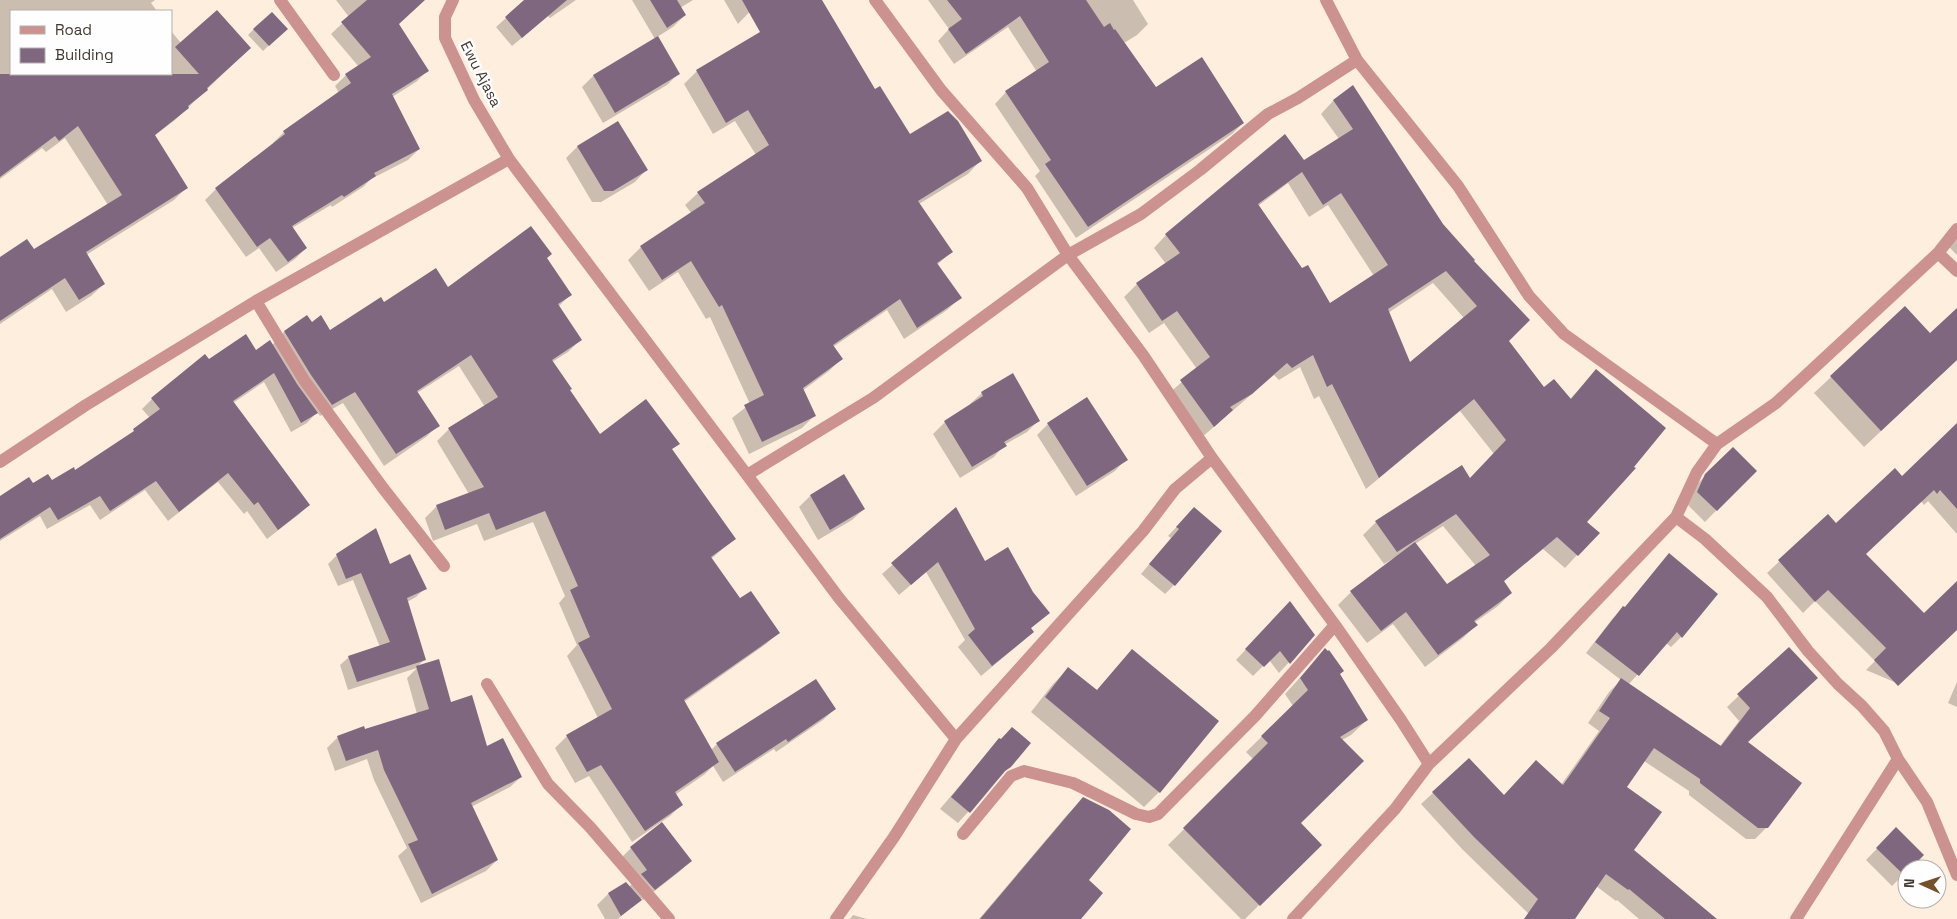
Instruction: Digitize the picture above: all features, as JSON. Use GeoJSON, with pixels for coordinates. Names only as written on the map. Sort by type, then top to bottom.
{"type":"FeatureCollection","features":[{"type":"Feature","properties":{"kind":"street"},"geometry":{"type":"LineString","coordinates":[[280,0],[334,75]]}},
{"type":"Feature","properties":{"kind":"street","name":"Ewu Ajasa"},"geometry":{"type":"LineString","coordinates":[[453,0],[445,17],[445,38],[474,100],[510,159],[840,598],[956,739]]}},
{"type":"Feature","properties":{"kind":"street"},"geometry":{"type":"LineString","coordinates":[[875,0],[941,90],[1027,188],[1068,255],[1143,355],[1212,458],[1335,625],[1429,764]]}},
{"type":"Feature","properties":{"kind":"street"},"geometry":{"type":"LineString","coordinates":[[1326,0],[1357,60],[1458,186],[1529,296],[1564,334],[1717,444]]}},
{"type":"Feature","properties":{"kind":"street"},"geometry":{"type":"LineString","coordinates":[[747,475],[874,398],[1068,255],[1142,214],[1200,170],[1268,114],[1298,98],[1357,60]]}},
{"type":"Feature","properties":{"kind":"street"},"geometry":{"type":"LineString","coordinates":[[0,462],[86,405],[256,301],[510,159]]}},
{"type":"Feature","properties":{"kind":"street"},"geometry":{"type":"LineString","coordinates":[[1293,919],[1395,809],[1429,764],[1550,648],[1676,517],[1697,472],[1717,444],[1776,403],[1938,253],[1957,229]]}},
{"type":"Feature","properties":{"kind":"street"},"geometry":{"type":"LineString","coordinates":[[1938,253],[1957,271]]}},
{"type":"Feature","properties":{"kind":"street"},"geometry":{"type":"LineString","coordinates":[[256,301],[304,380],[383,488],[444,566]]}},
{"type":"Feature","properties":{"kind":"street"},"geometry":{"type":"LineString","coordinates":[[836,919],[894,837],[956,739],[1143,531],[1175,489],[1212,458]]}},
{"type":"Feature","properties":{"kind":"street"},"geometry":{"type":"LineString","coordinates":[[1676,517],[1705,540],[1766,597],[1808,651],[1884,731],[1898,759],[1927,802],[1957,875]]}},
{"type":"Feature","properties":{"kind":"street"},"geometry":{"type":"LineString","coordinates":[[963,834],[1011,776],[1024,771],[1073,782],[1136,814],[1149,817],[1158,814],[1255,716],[1335,625]]}},
{"type":"Feature","properties":{"kind":"street"},"geometry":{"type":"LineString","coordinates":[[487,684],[548,784],[590,827],[669,919]]}},
{"type":"Feature","properties":{"kind":"street"},"geometry":{"type":"LineString","coordinates":[[1796,919],[1898,759]]}},
{"type":"Feature","properties":{"kind":"building"},"geometry":{"type":"Polygon","coordinates":[[[367,0],[425,0],[399,24],[429,71],[392,94],[420,149],[374,173],[376,176],[344,197],[342,195],[292,226],[307,248],[288,262],[270,238],[257,247],[215,188],[285,134],[283,131],[351,83],[345,74],[371,57],[341,22],[367,0]]]}},
{"type":"Feature","properties":{"kind":"building"},"geometry":{"type":"Polygon","coordinates":[[[524,0],[567,0],[522,38],[505,17],[524,0]]]}},
{"type":"Feature","properties":{"kind":"building"},"geometry":{"type":"Polygon","coordinates":[[[650,0],[677,0],[686,15],[667,28],[650,0]]]}},
{"type":"Feature","properties":{"kind":"building"},"geometry":{"type":"Polygon","coordinates":[[[742,0],[822,0],[875,89],[880,86],[910,134],[948,111],[958,121],[982,161],[918,201],[953,252],[937,263],[962,298],[917,328],[900,299],[833,345],[843,359],[803,388],[816,416],[762,442],[744,405],[764,395],[722,305],[719,307],[691,261],[662,280],[640,246],[705,203],[697,192],[769,145],[748,110],[726,123],[696,70],[760,32],[742,0]]]}},
{"type":"Feature","properties":{"kind":"building"},"geometry":{"type":"Polygon","coordinates":[[[947,0],[1086,0],[1104,27],[1110,23],[1115,29],[1156,87],[1202,57],[1244,123],[1088,227],[1045,164],[1051,160],[1005,91],[1049,62],[1020,16],[966,54],[948,29],[962,19],[947,0]]]}},
{"type":"Feature","properties":{"kind":"building"},"geometry":{"type":"Polygon","coordinates":[[[217,10],[251,48],[207,88],[208,90],[188,106],[189,108],[155,135],[188,188],[86,252],[105,284],[79,300],[65,278],[0,321],[0,257],[27,239],[34,249],[122,195],[78,126],[59,141],[55,136],[0,177],[0,74],[199,74],[175,47],[217,10]]]}},
{"type":"Feature","properties":{"kind":"building"},"geometry":{"type":"Polygon","coordinates":[[[272,12],[288,29],[269,46],[253,29],[272,12]]]}},
{"type":"Feature","properties":{"kind":"building"},"geometry":{"type":"Polygon","coordinates":[[[658,36],[680,74],[615,113],[593,75],[658,36]]]}},
{"type":"Feature","properties":{"kind":"building"},"geometry":{"type":"Polygon","coordinates":[[[1353,85],[1443,224],[1474,261],[1530,320],[1509,341],[1544,387],[1554,379],[1571,399],[1596,369],[1666,428],[1634,467],[1636,468],[1587,522],[1600,533],[1578,556],[1557,537],[1504,581],[1512,593],[1474,621],[1478,625],[1438,655],[1406,612],[1381,631],[1350,591],[1415,542],[1447,584],[1490,555],[1456,514],[1397,552],[1375,521],[1462,465],[1470,478],[1506,440],[1474,399],[1379,478],[1332,384],[1327,387],[1313,355],[1292,368],[1287,363],[1252,394],[1230,407],[1233,410],[1214,427],[1180,380],[1210,357],[1177,311],[1162,321],[1136,283],[1180,253],[1165,234],[1285,134],[1304,160],[1353,129],[1333,100],[1353,85]],[[1302,172],[1258,204],[1302,268],[1308,265],[1330,303],[1388,265],[1341,193],[1323,205],[1302,172]],[[1446,271],[1388,309],[1410,362],[1477,306],[1446,271]]]}},
{"type":"Feature","properties":{"kind":"building"},"geometry":{"type":"Polygon","coordinates":[[[618,121],[648,170],[613,191],[604,191],[577,146],[618,121]]]}},
{"type":"Feature","properties":{"kind":"building"},"geometry":{"type":"Polygon","coordinates":[[[531,226],[552,254],[547,258],[572,295],[558,304],[582,340],[552,360],[572,389],[570,390],[600,434],[646,399],[680,444],[672,449],[736,539],[711,557],[740,598],[751,591],[780,633],[684,700],[719,762],[675,792],[683,805],[645,831],[601,765],[587,772],[566,735],[612,709],[578,643],[590,637],[570,590],[578,586],[545,511],[496,530],[489,513],[445,530],[436,505],[484,487],[448,428],[498,397],[471,355],[417,391],[440,426],[396,454],[355,392],[332,405],[284,331],[307,315],[312,322],[321,315],[330,330],[381,297],[384,302],[436,268],[448,287],[531,226]]]}},
{"type":"Feature","properties":{"kind":"building"},"geometry":{"type":"Polygon","coordinates":[[[1905,306],[1930,333],[1957,308],[1957,360],[1881,431],[1830,376],[1905,306]]]}},
{"type":"Feature","properties":{"kind":"building"},"geometry":{"type":"Polygon","coordinates":[[[246,334],[256,350],[270,340],[297,384],[318,413],[301,423],[274,373],[233,401],[310,505],[278,530],[258,502],[254,505],[228,473],[179,512],[156,481],[110,511],[100,496],[58,520],[50,507],[0,539],[0,496],[29,477],[33,483],[48,474],[52,480],[74,467],[75,470],[134,431],[133,429],[160,409],[151,398],[205,354],[209,359],[246,334]]]}},
{"type":"Feature","properties":{"kind":"building"},"geometry":{"type":"Polygon","coordinates":[[[1013,373],[1040,421],[1004,442],[1007,446],[972,467],[944,421],[983,396],[981,392],[1013,373]]]}},
{"type":"Feature","properties":{"kind":"building"},"geometry":{"type":"Polygon","coordinates":[[[1087,397],[1128,460],[1087,486],[1047,423],[1087,397]]]}},
{"type":"Feature","properties":{"kind":"building"},"geometry":{"type":"Polygon","coordinates":[[[1957,423],[1957,509],[1940,490],[1937,494],[1934,490],[1866,554],[1924,613],[1957,581],[1957,630],[1898,686],[1874,660],[1886,648],[1828,590],[1815,602],[1778,560],[1828,514],[1836,523],[1895,468],[1902,476],[1957,423]]]}},
{"type":"Feature","properties":{"kind":"building"},"geometry":{"type":"Polygon","coordinates":[[[1733,447],[1757,471],[1717,511],[1697,492],[1705,474],[1733,447]]]}},
{"type":"Feature","properties":{"kind":"building"},"geometry":{"type":"Polygon","coordinates":[[[844,474],[865,509],[830,530],[810,495],[844,474]]]}},
{"type":"Feature","properties":{"kind":"building"},"geometry":{"type":"Polygon","coordinates":[[[956,507],[985,561],[1008,547],[1033,592],[1050,613],[1031,628],[1034,632],[992,666],[968,635],[975,629],[938,562],[911,585],[891,563],[956,507]]]}},
{"type":"Feature","properties":{"kind":"building"},"geometry":{"type":"Polygon","coordinates":[[[1194,507],[1222,531],[1175,586],[1149,564],[1179,529],[1176,527],[1194,507]]]}},
{"type":"Feature","properties":{"kind":"building"},"geometry":{"type":"Polygon","coordinates":[[[376,528],[390,564],[410,554],[427,589],[407,598],[426,660],[357,682],[348,656],[390,642],[361,573],[346,579],[336,554],[376,528]]]}},
{"type":"Feature","properties":{"kind":"building"},"geometry":{"type":"Polygon","coordinates":[[[1669,553],[1718,594],[1682,638],[1677,632],[1639,676],[1595,642],[1669,553]]]}},
{"type":"Feature","properties":{"kind":"building"},"geometry":{"type":"Polygon","coordinates":[[[1290,601],[1315,635],[1290,664],[1280,651],[1264,667],[1245,649],[1290,601]]]}},
{"type":"Feature","properties":{"kind":"building"},"geometry":{"type":"Polygon","coordinates":[[[1789,647],[1818,678],[1748,742],[1802,783],[1768,828],[1758,828],[1700,783],[1700,779],[1654,748],[1627,787],[1662,812],[1634,850],[1717,919],[1665,919],[1629,889],[1606,874],[1575,919],[1524,919],[1538,899],[1474,837],[1432,792],[1469,758],[1504,795],[1536,760],[1563,785],[1610,718],[1599,711],[1621,678],[1721,746],[1750,708],[1737,694],[1789,647]]]}},
{"type":"Feature","properties":{"kind":"building"},"geometry":{"type":"Polygon","coordinates":[[[1325,648],[1329,650],[1344,671],[1340,674],[1368,720],[1340,737],[1364,761],[1301,823],[1322,845],[1260,906],[1183,828],[1268,743],[1261,736],[1308,690],[1300,678],[1325,648]]]}},
{"type":"Feature","properties":{"kind":"building"},"geometry":{"type":"Polygon","coordinates":[[[1132,649],[1219,721],[1160,793],[1045,697],[1068,667],[1097,690],[1132,649]]]}},
{"type":"Feature","properties":{"kind":"building"},"geometry":{"type":"Polygon","coordinates":[[[439,659],[451,702],[472,695],[487,746],[503,738],[522,777],[471,803],[498,860],[432,894],[408,844],[418,840],[384,770],[378,750],[346,761],[337,736],[364,726],[365,729],[429,709],[416,666],[439,659]]]}},
{"type":"Feature","properties":{"kind":"building"},"geometry":{"type":"Polygon","coordinates":[[[816,679],[836,709],[788,742],[786,739],[735,772],[716,743],[816,679]]]}},
{"type":"Feature","properties":{"kind":"building"},"geometry":{"type":"Polygon","coordinates":[[[1012,727],[1031,743],[970,813],[951,797],[999,738],[1001,739],[1012,727]]]}},
{"type":"Feature","properties":{"kind":"building"},"geometry":{"type":"Polygon","coordinates":[[[1083,797],[1109,810],[1131,829],[1089,880],[1103,893],[1081,919],[980,919],[1083,797]]]}},
{"type":"Feature","properties":{"kind":"building"},"geometry":{"type":"Polygon","coordinates":[[[662,822],[692,861],[655,890],[641,874],[647,870],[630,847],[662,822]]]}},
{"type":"Feature","properties":{"kind":"building"},"geometry":{"type":"Polygon","coordinates":[[[1896,827],[1924,855],[1920,859],[1897,859],[1897,868],[1876,848],[1896,827]]]}},
{"type":"Feature","properties":{"kind":"building"},"geometry":{"type":"Polygon","coordinates":[[[626,882],[642,900],[621,916],[608,893],[626,882]]]}}]}
